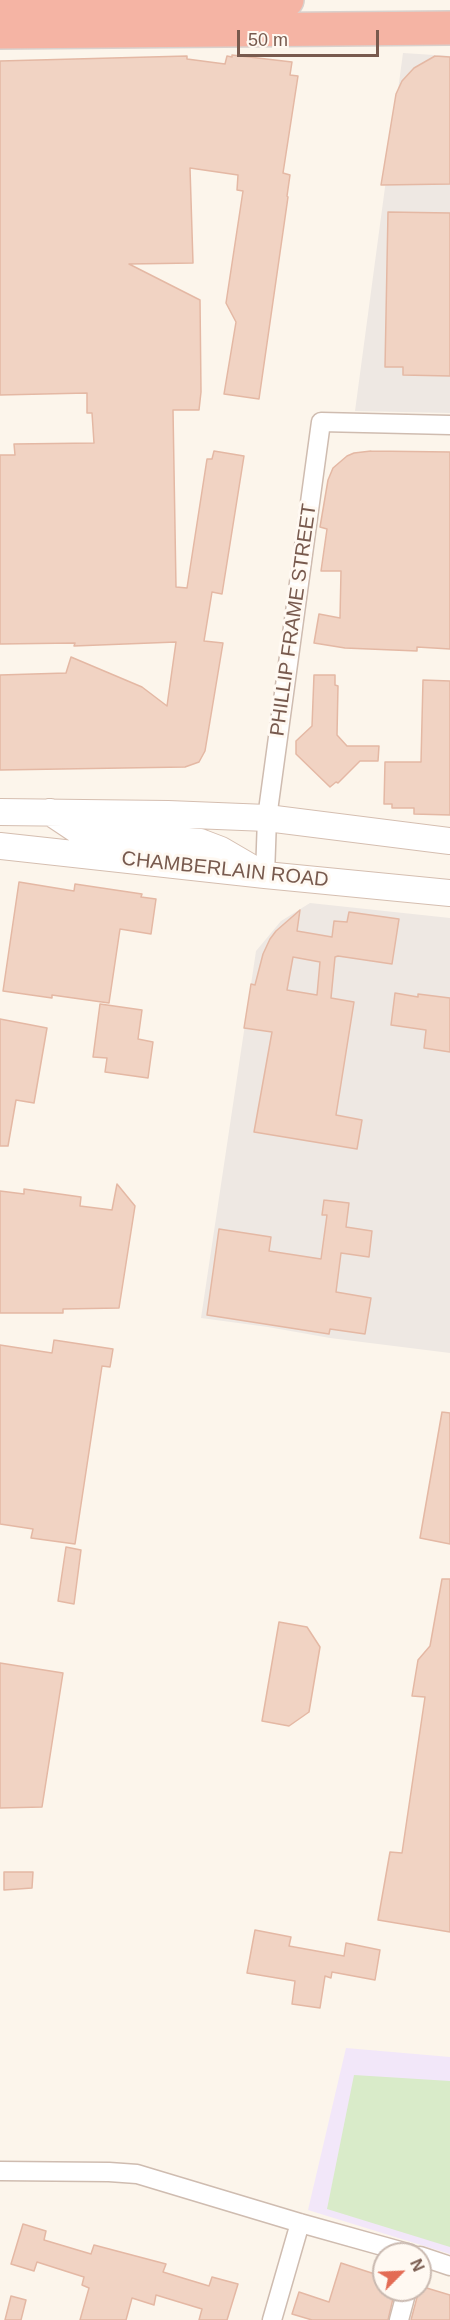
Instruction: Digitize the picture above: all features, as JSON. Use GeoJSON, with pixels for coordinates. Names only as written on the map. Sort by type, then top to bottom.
{"type":"FeatureCollection","features":[{"type":"Feature","properties":{"kind":"highway"},"geometry":{"type":"LineString","coordinates":[[0,5],[287,0]]}},
{"type":"Feature","properties":{"kind":"highway"},"geometry":{"type":"LineString","coordinates":[[0,32],[450,28]]}},
{"type":"Feature","properties":{"kind":"street","name":"PHILLIP FRAME STREET"},"geometry":{"type":"LineString","coordinates":[[265,875],[267,818],[321,422],[450,425]]}},
{"type":"Feature","properties":{"kind":"street"},"geometry":{"type":"LineString","coordinates":[[3,846],[2,812],[267,818],[450,841]]}},
{"type":"Feature","properties":{"kind":"street"},"geometry":{"type":"LineString","coordinates":[[50,812],[80,831],[200,842],[221,850],[265,875]]}},
{"type":"Feature","properties":{"kind":"street","name":"CHAMBERLAIN ROAD"},"geometry":{"type":"LineString","coordinates":[[3,846],[450,893]]}},
{"type":"Feature","properties":{"kind":"street"},"geometry":{"type":"LineString","coordinates":[[0,2171],[137,2174],[372,2243]]}},
{"type":"Feature","properties":{"kind":"street"},"geometry":{"type":"LineString","coordinates":[[272,2320],[300,2223]]}},
{"type":"Feature","properties":{"kind":"street"},"geometry":{"type":"LineString","coordinates":[[432,2260],[450,2266]]}},
{"type":"Feature","properties":{"kind":"street"},"geometry":{"type":"LineString","coordinates":[[399,2320],[404,2302]]}},
{"type":"Feature","properties":{"kind":"shaded area"},"geometry":{"type":"Polygon","coordinates":[[[403,53],[450,56],[450,413],[355,411],[403,53]]]}},
{"type":"Feature","properties":{"kind":"shaded area"},"geometry":{"type":"Polygon","coordinates":[[[310,903],[450,918],[450,1353],[330,1338],[201,1318],[256,951],[281,921],[310,903]]]}},
{"type":"Feature","properties":{"kind":"shaded area"},"geometry":{"type":"Polygon","coordinates":[[[346,2048],[450,2057],[450,2254],[432,2248],[432,2242],[411,2242],[308,2210],[346,2048]]]}},
{"type":"Feature","properties":{"kind":"green space"},"geometry":{"type":"Polygon","coordinates":[[[354,2075],[450,2081],[450,2247],[327,2209],[354,2075]]]}},
{"type":"Feature","properties":{"kind":"building"},"geometry":{"type":"Polygon","coordinates":[[[232,55],[292,62],[290,75],[298,76],[283,173],[290,175],[288,197],[259,399],[224,394],[236,322],[226,303],[243,191],[237,190],[238,175],[190,168],[193,263],[129,264],[200,300],[201,392],[199,410],[173,410],[176,587],[187,588],[207,459],[212,459],[214,451],[244,456],[222,594],[212,592],[204,641],[223,643],[205,751],[199,762],[185,767],[0,770],[0,675],[66,673],[71,657],[142,687],[167,706],[176,642],[74,646],[75,643],[0,644],[0,455],[15,455],[14,444],[94,443],[92,413],[87,413],[87,393],[0,395],[0,61],[187,56],[187,59],[225,64],[227,56],[232,57],[232,55]]]}},
{"type":"Feature","properties":{"kind":"building"},"geometry":{"type":"Polygon","coordinates":[[[435,56],[450,57],[450,184],[381,185],[396,94],[402,81],[414,68],[435,56]]]}},
{"type":"Feature","properties":{"kind":"building"},"geometry":{"type":"Polygon","coordinates":[[[388,212],[450,213],[450,376],[403,375],[403,367],[385,367],[388,212]]]}},
{"type":"Feature","properties":{"kind":"building"},"geometry":{"type":"Polygon","coordinates":[[[371,451],[450,452],[450,649],[417,647],[417,651],[345,648],[314,643],[319,614],[340,618],[341,571],[321,571],[327,529],[320,527],[328,480],[333,468],[347,456],[371,451]]]}},
{"type":"Feature","properties":{"kind":"building"},"geometry":{"type":"Polygon","coordinates":[[[314,675],[335,675],[335,685],[338,686],[337,735],[347,746],[379,746],[378,761],[360,761],[338,783],[330,787],[296,754],[296,741],[312,726],[314,675]]]}},
{"type":"Feature","properties":{"kind":"building"},"geometry":{"type":"Polygon","coordinates":[[[423,680],[450,681],[450,815],[414,814],[414,808],[392,808],[392,804],[384,804],[385,762],[421,762],[423,680]]]}},
{"type":"Feature","properties":{"kind":"building"},"geometry":{"type":"Polygon","coordinates":[[[19,882],[74,891],[75,884],[142,894],[141,897],[156,899],[151,934],[120,929],[109,1003],[3,991],[19,882]]]}},
{"type":"Feature","properties":{"kind":"building"},"geometry":{"type":"Polygon","coordinates":[[[300,910],[297,931],[332,937],[334,921],[347,922],[349,912],[399,919],[392,964],[335,957],[331,998],[354,1002],[336,1115],[362,1120],[357,1149],[254,1132],[272,1032],[244,1028],[251,984],[255,985],[263,954],[276,931],[300,910]],[[293,957],[287,990],[317,995],[320,962],[293,957]]]}},
{"type":"Feature","properties":{"kind":"building"},"geometry":{"type":"Polygon","coordinates":[[[395,993],[418,997],[418,994],[450,998],[450,1052],[424,1048],[426,1030],[391,1025],[395,993]]]}},
{"type":"Feature","properties":{"kind":"building"},"geometry":{"type":"Polygon","coordinates":[[[100,1004],[142,1010],[138,1039],[153,1042],[148,1078],[105,1072],[107,1058],[93,1057],[100,1004]]]}},
{"type":"Feature","properties":{"kind":"building"},"geometry":{"type":"Polygon","coordinates":[[[0,1019],[47,1028],[34,1103],[16,1100],[8,1146],[0,1146],[0,1019]]]}},
{"type":"Feature","properties":{"kind":"building"},"geometry":{"type":"Polygon","coordinates":[[[117,1184],[135,1206],[119,1308],[63,1309],[63,1313],[0,1313],[0,1191],[24,1194],[24,1189],[81,1197],[80,1206],[112,1210],[117,1184]]]}},
{"type":"Feature","properties":{"kind":"building"},"geometry":{"type":"Polygon","coordinates":[[[324,1200],[349,1203],[346,1227],[372,1231],[369,1257],[341,1253],[336,1292],[371,1298],[365,1334],[330,1329],[329,1334],[207,1315],[219,1229],[271,1237],[269,1251],[321,1259],[327,1215],[322,1215],[324,1200]]]}},
{"type":"Feature","properties":{"kind":"building"},"geometry":{"type":"Polygon","coordinates":[[[54,1340],[113,1349],[110,1367],[102,1366],[75,1544],[31,1538],[33,1529],[0,1524],[0,1345],[52,1353],[54,1340]]]}},
{"type":"Feature","properties":{"kind":"building"},"geometry":{"type":"Polygon","coordinates":[[[442,1412],[450,1413],[450,1544],[420,1538],[442,1412]]]}},
{"type":"Feature","properties":{"kind":"building"},"geometry":{"type":"Polygon","coordinates":[[[66,1547],[81,1550],[74,1604],[58,1601],[66,1547]]]}},
{"type":"Feature","properties":{"kind":"building"},"geometry":{"type":"Polygon","coordinates":[[[442,1579],[450,1579],[450,1932],[378,1920],[390,1852],[402,1853],[425,1697],[412,1696],[418,1660],[430,1646],[442,1579]]]}},
{"type":"Feature","properties":{"kind":"building"},"geometry":{"type":"Polygon","coordinates":[[[279,1622],[307,1627],[320,1647],[309,1712],[289,1726],[262,1721],[279,1622]]]}},
{"type":"Feature","properties":{"kind":"building"},"geometry":{"type":"Polygon","coordinates":[[[0,1663],[63,1673],[42,1807],[0,1808],[0,1663]]]}},
{"type":"Feature","properties":{"kind":"building"},"geometry":{"type":"Polygon","coordinates":[[[4,1872],[33,1872],[32,1888],[4,1890],[4,1872]]]}},
{"type":"Feature","properties":{"kind":"building"},"geometry":{"type":"Polygon","coordinates":[[[255,1930],[291,1937],[289,1946],[344,1956],[346,1943],[380,1950],[375,1980],[332,1972],[331,1978],[325,1976],[320,2008],[292,2004],[295,1981],[247,1973],[255,1930]]]}},
{"type":"Feature","properties":{"kind":"building"},"geometry":{"type":"Polygon","coordinates":[[[23,2224],[46,2231],[44,2240],[91,2254],[94,2245],[166,2264],[163,2272],[209,2286],[212,2277],[238,2284],[227,2320],[199,2320],[202,2309],[156,2295],[154,2305],[132,2298],[126,2320],[80,2320],[89,2288],[82,2285],[84,2277],[37,2262],[34,2271],[11,2264],[23,2224]]]}},
{"type":"Feature","properties":{"kind":"building"},"geometry":{"type":"Polygon","coordinates":[[[341,2263],[372,2273],[372,2302],[392,2302],[388,2320],[312,2320],[292,2314],[299,2292],[329,2302],[341,2263]]]}},
{"type":"Feature","properties":{"kind":"building"},"geometry":{"type":"Polygon","coordinates":[[[432,2290],[450,2295],[450,2320],[411,2320],[416,2302],[432,2302],[432,2290]]]}},
{"type":"Feature","properties":{"kind":"building"},"geometry":{"type":"Polygon","coordinates":[[[11,2296],[26,2300],[21,2320],[5,2320],[11,2296]]]}}]}
